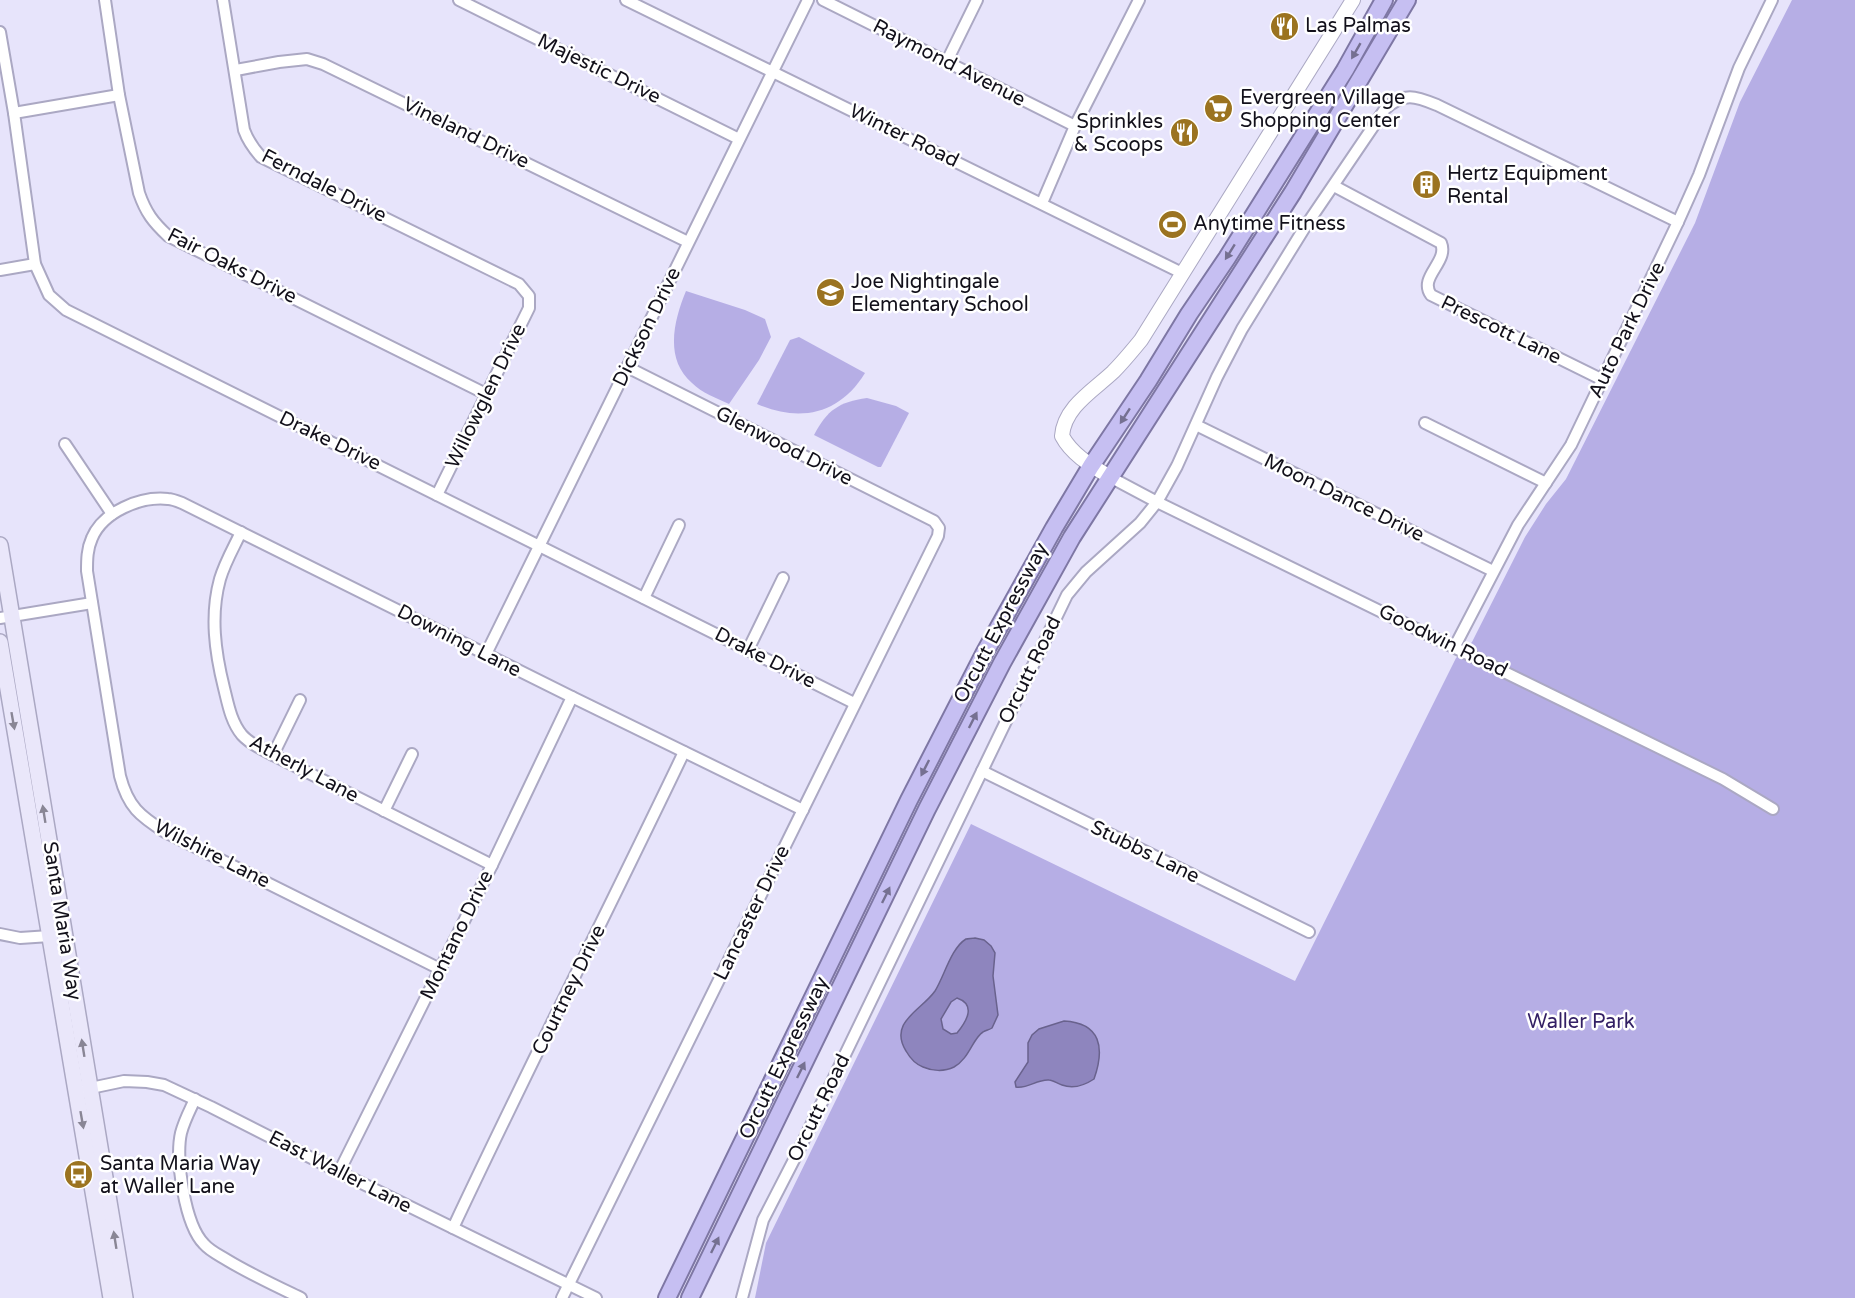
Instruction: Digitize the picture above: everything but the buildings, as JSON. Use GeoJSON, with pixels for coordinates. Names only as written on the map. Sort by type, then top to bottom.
{"type":"FeatureCollection","features":[{"type":"Feature","properties":{"kind":"highway","name":"Orcutt Expressway"},"geometry":{"type":"LineString","coordinates":[[667,1298],[941,737],[990,642],[1091,466],[1227,258],[1345,70],[1384,0]]}},
{"type":"Feature","properties":{"kind":"highway","name":"Orcutt Expressway"},"geometry":{"type":"LineString","coordinates":[[690,1298],[927,809],[997,673],[1072,537],[1304,175],[1407,0]]}},
{"type":"Feature","properties":{"kind":"main road","name":"Santa Maria Way"},"geometry":{"type":"LineString","coordinates":[[0,545],[6,617],[83,1089],[111,1298]]}},
{"type":"Feature","properties":{"kind":"main road","name":"Santa Maria Way"},"geometry":{"type":"LineString","coordinates":[[0,642],[50,936],[125,1298]]}},
{"type":"Feature","properties":{"kind":"street","name":"Fair Oaks Drive"},"geometry":{"type":"LineString","coordinates":[[105,0],[119,96],[139,193],[144,208],[153,221],[168,236],[486,394]]}},
{"type":"Feature","properties":{"kind":"street","name":"Ferndale Drive"},"geometry":{"type":"LineString","coordinates":[[223,0],[247,139],[261,157],[519,284],[529,296]]}},
{"type":"Feature","properties":{"kind":"street","name":"Majestic Drive"},"geometry":{"type":"LineString","coordinates":[[459,0],[739,139]]}},
{"type":"Feature","properties":{"kind":"street","name":"Winter Road"},"geometry":{"type":"LineString","coordinates":[[626,0],[1182,273]]}},
{"type":"Feature","properties":{"kind":"street","name":"Dickson Drive"},"geometry":{"type":"LineString","coordinates":[[486,654],[808,0]]}},
{"type":"Feature","properties":{"kind":"street","name":"Raymond Avenue"},"geometry":{"type":"LineString","coordinates":[[824,0],[1075,126]]}},
{"type":"Feature","properties":{"kind":"street"},"geometry":{"type":"LineString","coordinates":[[946,61],[977,0]]}},
{"type":"Feature","properties":{"kind":"street"},"geometry":{"type":"LineString","coordinates":[[1042,203],[1075,126],[1139,0]]}},
{"type":"Feature","properties":{"kind":"street"},"geometry":{"type":"LineString","coordinates":[[1110,477],[1091,466],[1066,445],[1062,436],[1066,420],[1073,408],[1115,370],[1141,340],[1353,0]]}},
{"type":"Feature","properties":{"kind":"street","name":"Auto Park Drive"},"geometry":{"type":"LineString","coordinates":[[1455,646],[1518,525],[1571,445],[1603,380],[1699,175],[1739,68],[1772,0]]}},
{"type":"Feature","properties":{"kind":"street","name":"Drake Drive"},"geometry":{"type":"LineString","coordinates":[[0,32],[35,264],[49,295],[66,310],[854,703]]}},
{"type":"Feature","properties":{"kind":"street","name":"Vineland Drive"},"geometry":{"type":"LineString","coordinates":[[236,70],[307,59],[323,64],[688,242]]}},
{"type":"Feature","properties":{"kind":"street"},"geometry":{"type":"LineString","coordinates":[[14,113],[119,96]]}},
{"type":"Feature","properties":{"kind":"street","name":"Orcutt Road"},"geometry":{"type":"LineString","coordinates":[[742,1298],[763,1220],[1067,595],[1086,572],[1140,523],[1156,502],[1177,466],[1217,377],[1242,329],[1305,227],[1377,118],[1391,103],[1404,97],[1416,96],[1678,222]]}},
{"type":"Feature","properties":{"kind":"street","name":"Prescott Lane"},"geometry":{"type":"LineString","coordinates":[[1334,186],[1441,243],[1443,252],[1428,282],[1427,290],[1431,296],[1603,380]]}},
{"type":"Feature","properties":{"kind":"street"},"geometry":{"type":"LineString","coordinates":[[0,270],[35,264]]}},
{"type":"Feature","properties":{"kind":"street","name":"Willowglen Drive"},"geometry":{"type":"LineString","coordinates":[[437,495],[529,308],[529,296]]}},
{"type":"Feature","properties":{"kind":"street","name":"Glenwood Drive"},"geometry":{"type":"LineString","coordinates":[[627,367],[934,521],[939,528]]}},
{"type":"Feature","properties":{"kind":"street"},"geometry":{"type":"LineString","coordinates":[[1425,423],[1546,483]]}},
{"type":"Feature","properties":{"kind":"street","name":"Moon Dance Drive"},"geometry":{"type":"LineString","coordinates":[[1196,425],[1493,571]]}},
{"type":"Feature","properties":{"kind":"street"},"geometry":{"type":"LineString","coordinates":[[65,444],[112,514]]}},
{"type":"Feature","properties":{"kind":"street","name":"Goodwin Road"},"geometry":{"type":"LineString","coordinates":[[1110,477],[1156,502],[1455,646],[1723,779],[1773,809]]}},
{"type":"Feature","properties":{"kind":"street","name":"Downing Lane"},"geometry":{"type":"LineString","coordinates":[[112,514],[139,502],[167,499],[182,503],[803,810]]}},
{"type":"Feature","properties":{"kind":"street","name":"Wilshire Lane"},"geometry":{"type":"LineString","coordinates":[[112,514],[99,525],[92,538],[88,552],[87,571],[124,791],[131,805],[142,817],[165,832],[440,969]]}},
{"type":"Feature","properties":{"kind":"street"},"geometry":{"type":"LineString","coordinates":[[644,598],[679,525]]}},
{"type":"Feature","properties":{"kind":"street","name":"Lancaster Drive"},"geometry":{"type":"LineString","coordinates":[[562,1298],[938,536],[939,528]]}},
{"type":"Feature","properties":{"kind":"street","name":"Atherly Lane"},"geometry":{"type":"LineString","coordinates":[[241,532],[221,578],[214,625],[218,664],[229,710],[243,735],[250,742],[273,755],[492,865]]}},
{"type":"Feature","properties":{"kind":"street"},"geometry":{"type":"LineString","coordinates":[[748,650],[783,578]]}},
{"type":"Feature","properties":{"kind":"street"},"geometry":{"type":"LineString","coordinates":[[6,617],[92,603]]}},
{"type":"Feature","properties":{"kind":"street","name":"Montano Drive"},"geometry":{"type":"LineString","coordinates":[[339,1172],[492,865],[572,697]]}},
{"type":"Feature","properties":{"kind":"street"},"geometry":{"type":"LineString","coordinates":[[273,755],[300,700]]}},
{"type":"Feature","properties":{"kind":"street","name":"Courtney Drive"},"geometry":{"type":"LineString","coordinates":[[453,1228],[684,752]]}},
{"type":"Feature","properties":{"kind":"street"},"geometry":{"type":"LineString","coordinates":[[384,811],[412,754]]}},
{"type":"Feature","properties":{"kind":"street","name":"Stubbs Lane"},"geometry":{"type":"LineString","coordinates":[[982,771],[1309,932]]}},
{"type":"Feature","properties":{"kind":"street"},"geometry":{"type":"LineString","coordinates":[[0,934],[20,938],[50,936]]}},
{"type":"Feature","properties":{"kind":"street","name":"East Waller Lane"},"geometry":{"type":"LineString","coordinates":[[83,1089],[124,1081],[164,1085],[596,1298]]}},
{"type":"Feature","properties":{"kind":"street"},"geometry":{"type":"LineString","coordinates":[[195,1099],[185,1121],[179,1149],[190,1221],[196,1234],[212,1251],[242,1269],[301,1298]]}},
{"type":"Feature","properties":{"kind":"green space","name":"Waller Park"},"geometry":{"type":"Polygon","coordinates":[[[1792,0],[1855,0],[1855,1298],[755,1298],[766,1243],[971,824],[1295,981],[1456,658],[1472,642],[1525,537],[1546,504],[1566,479],[1695,223],[1740,102],[1792,0]]]}},
{"type":"Feature","properties":{"kind":"green space"},"geometry":{"type":"Polygon","coordinates":[[[686,291],[745,310],[765,319],[771,337],[759,360],[729,404],[696,387],[683,373],[678,363],[674,339],[675,327],[686,291]]]}},
{"type":"Feature","properties":{"kind":"green space"},"geometry":{"type":"Polygon","coordinates":[[[799,337],[865,373],[844,398],[818,411],[789,413],[757,404],[790,340],[799,337]]]}},
{"type":"Feature","properties":{"kind":"green space"},"geometry":{"type":"Polygon","coordinates":[[[867,398],[896,406],[909,413],[881,467],[814,435],[829,413],[841,405],[867,398]]]}},
{"type":"Feature","properties":{"kind":"shaded area"},"geometry":{"type":"Polygon","coordinates":[[[966,939],[984,940],[995,953],[993,976],[998,1015],[992,1028],[979,1035],[967,1054],[954,1067],[938,1070],[920,1066],[911,1058],[902,1041],[901,1032],[904,1024],[935,991],[956,949],[966,939]],[[957,998],[951,1002],[941,1019],[943,1029],[951,1034],[957,1033],[968,1014],[967,1005],[957,998]]]}},
{"type":"Feature","properties":{"kind":"shaded area"},"geometry":{"type":"Polygon","coordinates":[[[1064,1021],[1086,1027],[1097,1039],[1099,1057],[1094,1079],[1083,1085],[1075,1086],[1066,1086],[1049,1080],[1025,1087],[1016,1087],[1015,1082],[1028,1062],[1028,1043],[1032,1035],[1039,1029],[1064,1021]]]}},
{"type":"Feature","properties":{"kind":"place","name":"Las Palmas"},"geometry":{"type":"Point","coordinates":[1284,26]}},
{"type":"Feature","properties":{"kind":"place","name":"Evergreen Village Shopping Center"},"geometry":{"type":"Point","coordinates":[1219,109]}},
{"type":"Feature","properties":{"kind":"place","name":"Sprinkles & Scoops"},"geometry":{"type":"Point","coordinates":[1184,133]}},
{"type":"Feature","properties":{"kind":"place","name":"Hertz Equipment Rental"},"geometry":{"type":"Point","coordinates":[1426,185]}},
{"type":"Feature","properties":{"kind":"place","name":"Anytime Fitness"},"geometry":{"type":"Point","coordinates":[1172,224]}},
{"type":"Feature","properties":{"kind":"place","name":"Joe Nightingale Elementary School"},"geometry":{"type":"Point","coordinates":[830,293]}},
{"type":"Feature","properties":{"kind":"place","name":"Santa Maria Way at Waller Lane"},"geometry":{"type":"Point","coordinates":[79,1175]}}]}
